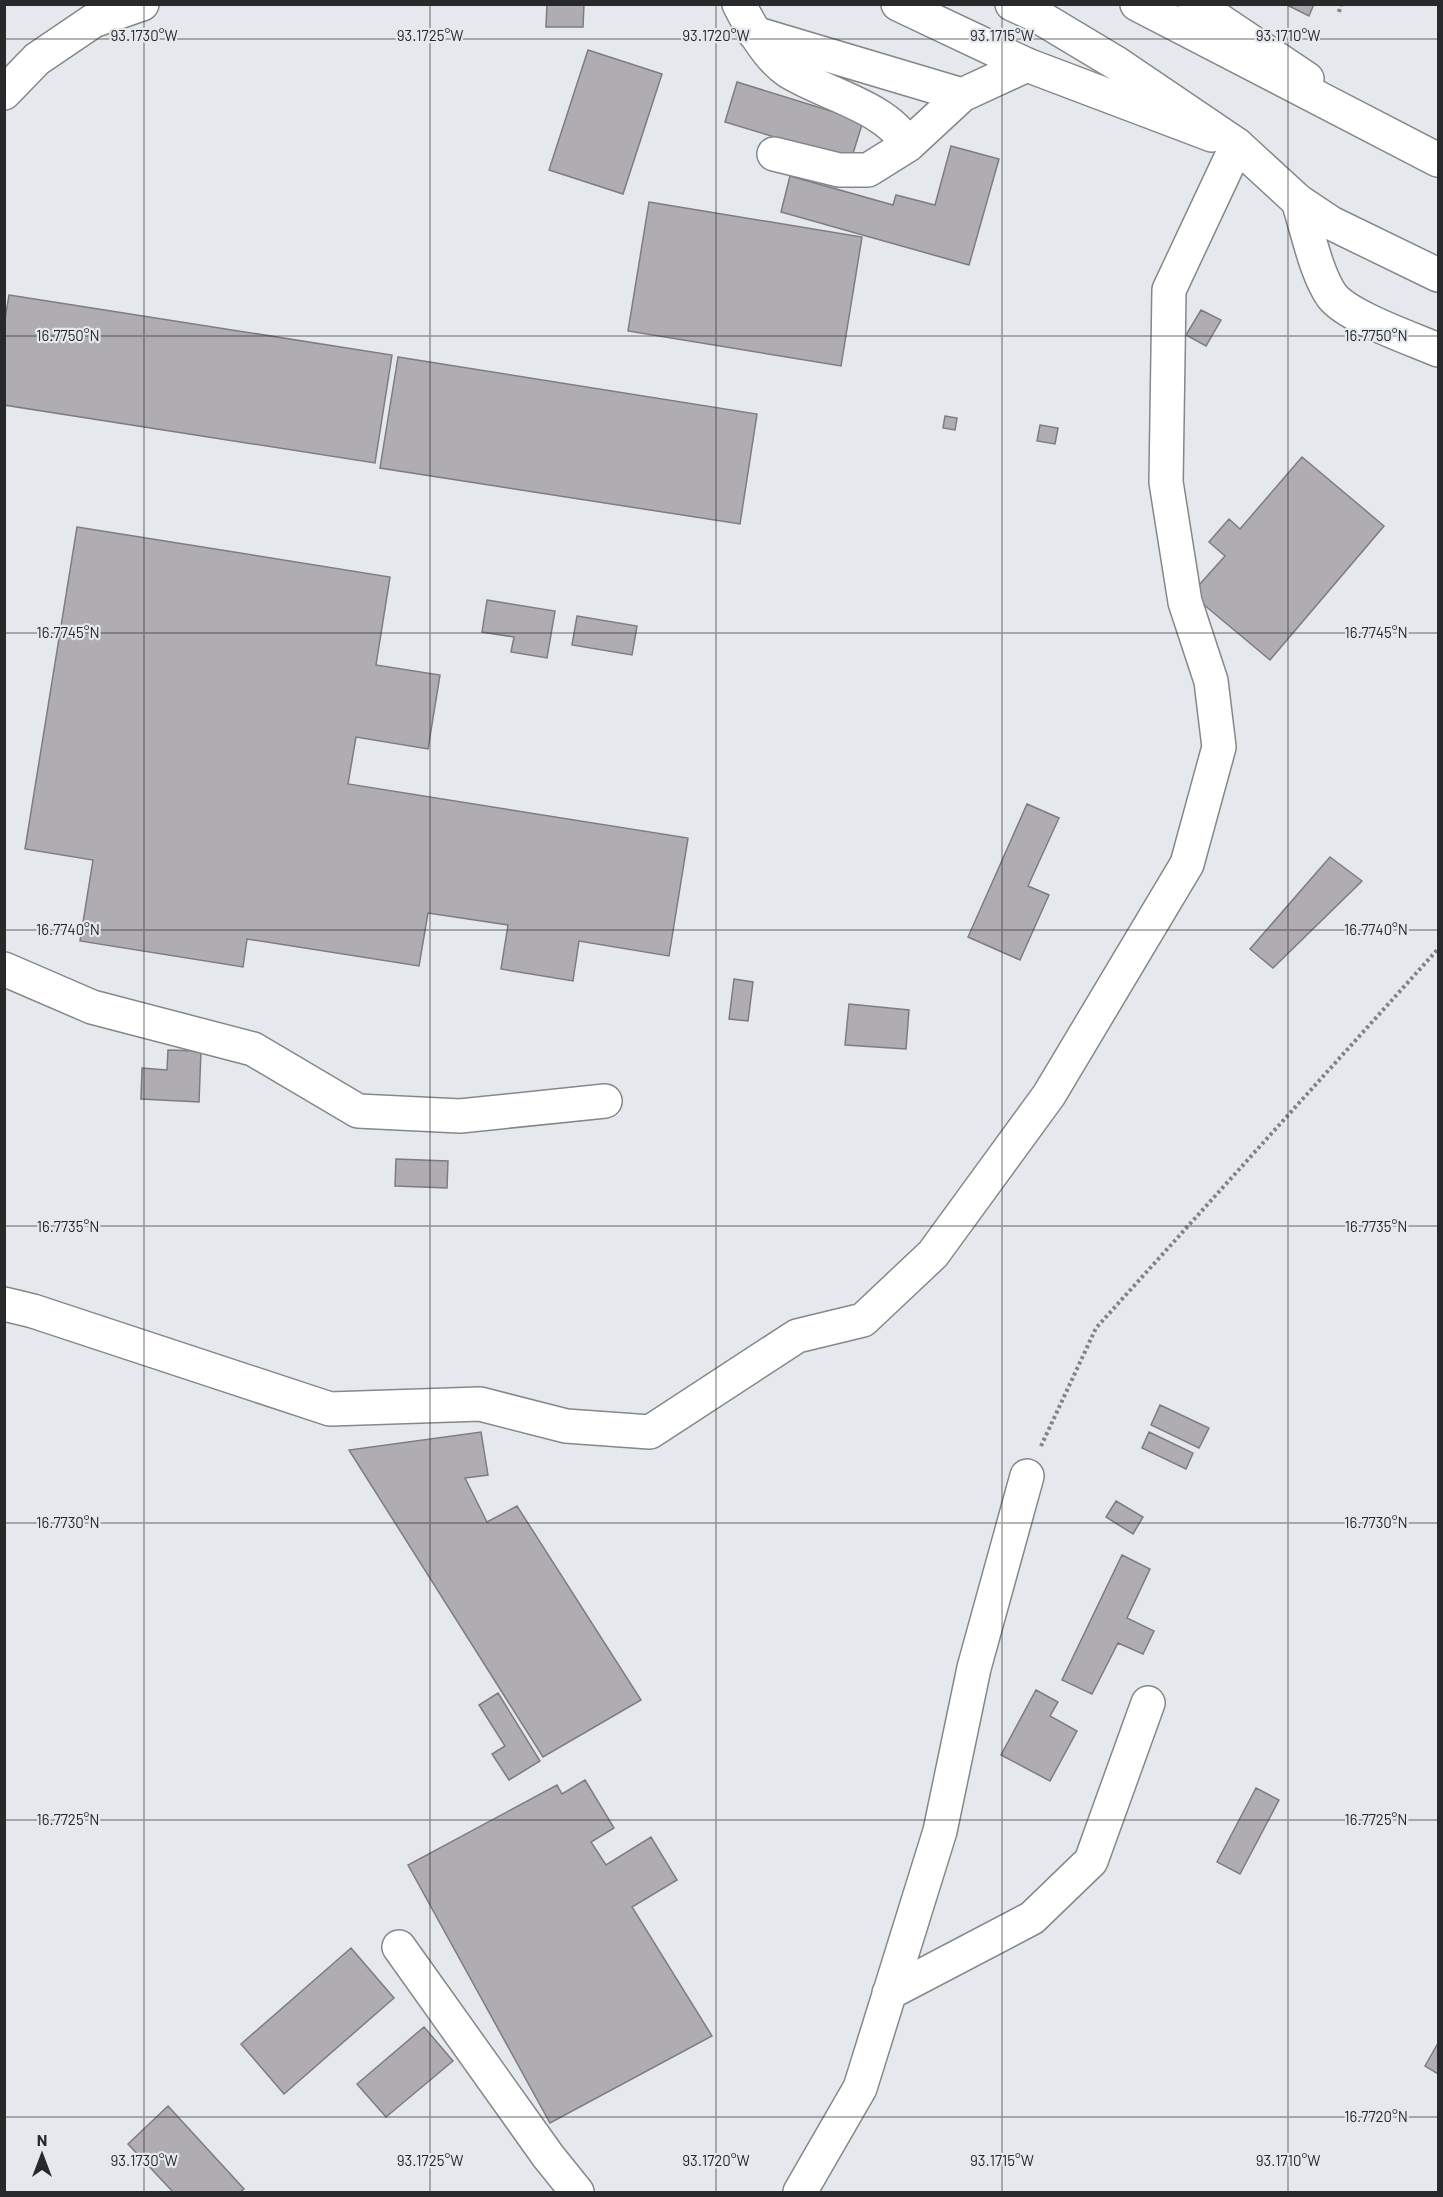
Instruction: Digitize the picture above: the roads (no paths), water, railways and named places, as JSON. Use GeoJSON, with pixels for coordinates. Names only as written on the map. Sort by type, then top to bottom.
{"type":"FeatureCollection","features":[{"type":"Feature","properties":{"kind":"main road"},"geometry":{"type":"LineString","coordinates":[[4,93],[37,59],[93,21],[142,4]]}},
{"type":"Feature","properties":{"kind":"main road"},"geometry":{"type":"LineString","coordinates":[[739,4],[753,33],[786,70],[855,103],[901,133],[908,145]]}},
{"type":"Feature","properties":{"kind":"main road"},"geometry":{"type":"LineString","coordinates":[[898,4],[1027,65],[1237,145]]}},
{"type":"Feature","properties":{"kind":"main road"},"geometry":{"type":"LineString","coordinates":[[1137,4],[1438,160]]}},
{"type":"Feature","properties":{"kind":"main road"},"geometry":{"type":"LineString","coordinates":[[1195,4],[1396,138]]}},
{"type":"Feature","properties":{"kind":"main road"},"geometry":{"type":"LineString","coordinates":[[1024,10],[1116,63],[1237,145],[1298,201],[1331,223],[1438,275]]}},
{"type":"Feature","properties":{"kind":"main road"},"geometry":{"type":"LineString","coordinates":[[753,33],[962,95]]}},
{"type":"Feature","properties":{"kind":"main road"},"geometry":{"type":"LineString","coordinates":[[774,154],[839,170],[868,170],[908,145],[962,95],[1027,65]]}},
{"type":"Feature","properties":{"kind":"main road"},"geometry":{"type":"LineString","coordinates":[[4,1304],[33,1311],[330,1409],[480,1404],[566,1426],[650,1432],[797,1336],[863,1320],[933,1254],[1049,1095],[1187,864],[1219,747],[1211,681],[1185,602],[1166,482],[1169,290],[1237,145]]}},
{"type":"Feature","properties":{"kind":"main road"},"geometry":{"type":"LineString","coordinates":[[1298,201],[1322,275],[1333,297],[1351,312],[1438,350]]}},
{"type":"Feature","properties":{"kind":"main road"},"geometry":{"type":"LineString","coordinates":[[4,969],[92,1007],[254,1049],[358,1111],[460,1116],[605,1101]]}},
{"type":"Feature","properties":{"kind":"main road"},"geometry":{"type":"LineString","coordinates":[[800,2193],[860,2088],[940,1831],[974,1668],[1027,1476]]}},
{"type":"Feature","properties":{"kind":"main road"},"geometry":{"type":"LineString","coordinates":[[889,1993],[1032,1918],[1091,1861],[1148,1703]]}},
{"type":"Feature","properties":{"kind":"main road"},"geometry":{"type":"LineString","coordinates":[[399,1947],[548,2156],[577,2193]]}}]}
